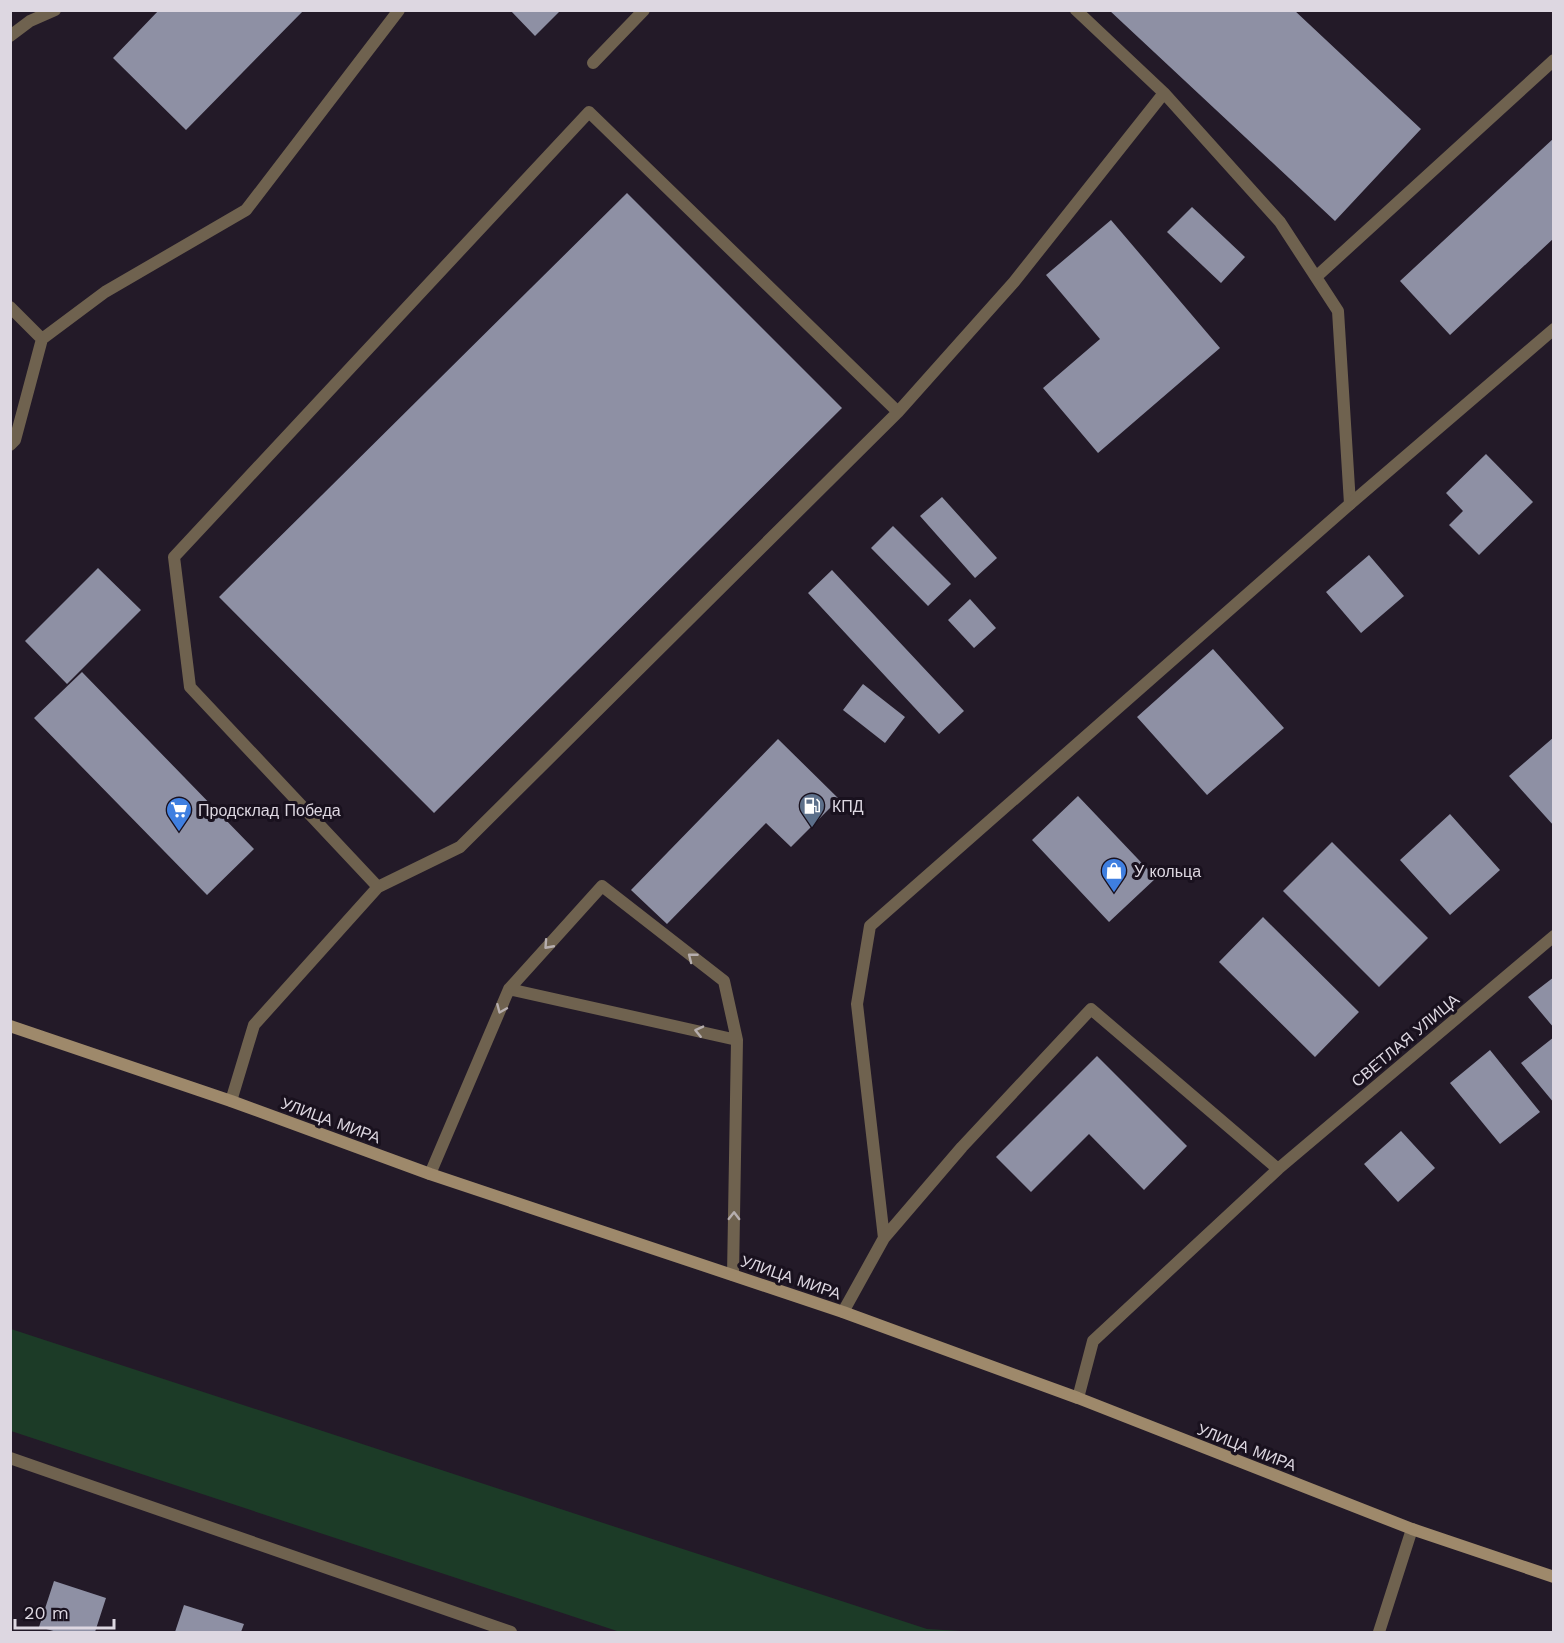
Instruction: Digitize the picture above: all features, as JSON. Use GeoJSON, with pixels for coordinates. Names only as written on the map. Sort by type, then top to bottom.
{"type":"FeatureCollection","features":[{"type":"Feature","properties":{"kind":"main road","name":"УЛИЦА МИРА"},"geometry":{"type":"LineString","coordinates":[[10,1026],[231,1101],[430,1174],[843,1312],[1078,1398],[1412,1529],[1554,1577]]}},
{"type":"Feature","properties":{"kind":"street"},"geometry":{"type":"LineString","coordinates":[[10,36],[30,21],[55,10]]}},
{"type":"Feature","properties":{"kind":"street"},"geometry":{"type":"LineString","coordinates":[[10,445],[15,440],[42,339],[105,292],[246,210],[399,10]]}},
{"type":"Feature","properties":{"kind":"street"},"geometry":{"type":"LineString","coordinates":[[593,63],[644,10]]}},
{"type":"Feature","properties":{"kind":"street"},"geometry":{"type":"LineString","coordinates":[[1076,10],[1164,93],[1280,222],[1338,311],[1350,504]]}},
{"type":"Feature","properties":{"kind":"street"},"geometry":{"type":"LineString","coordinates":[[1316,277],[1554,60]]}},
{"type":"Feature","properties":{"kind":"street"},"geometry":{"type":"LineString","coordinates":[[231,1101],[254,1024],[378,887],[459,847],[898,412],[1014,282],[1164,93]]}},
{"type":"Feature","properties":{"kind":"street"},"geometry":{"type":"LineString","coordinates":[[378,887],[190,687],[174,557],[589,112],[898,412]]}},
{"type":"Feature","properties":{"kind":"street"},"geometry":{"type":"LineString","coordinates":[[10,307],[42,339]]}},
{"type":"Feature","properties":{"kind":"street"},"geometry":{"type":"LineString","coordinates":[[884,1238],[857,1004],[870,926],[1350,504],[1554,329]]}},
{"type":"Feature","properties":{"kind":"street"},"geometry":{"type":"LineString","coordinates":[[430,1174],[509,988],[602,886],[724,981],[738,1040],[733,1275]]}},
{"type":"Feature","properties":{"kind":"street","name":"СВЕТЛАЯ УЛИЦА"},"geometry":{"type":"LineString","coordinates":[[1078,1398],[1093,1341],[1278,1169],[1554,936]]}},
{"type":"Feature","properties":{"kind":"street"},"geometry":{"type":"LineString","coordinates":[[509,988],[738,1040]]}},
{"type":"Feature","properties":{"kind":"street"},"geometry":{"type":"LineString","coordinates":[[843,1312],[884,1238],[962,1147],[1091,1009],[1278,1169]]}},
{"type":"Feature","properties":{"kind":"street"},"geometry":{"type":"LineString","coordinates":[[10,1458],[511,1632]]}},
{"type":"Feature","properties":{"kind":"street"},"geometry":{"type":"LineString","coordinates":[[1378,1632],[1412,1529]]}},
{"type":"Feature","properties":{"kind":"green space"},"geometry":{"type":"Polygon","coordinates":[[[11,1329],[927,1629],[976,1632],[620,1632],[11,1431],[11,1329]]]}},
{"type":"Feature","properties":{"kind":"building"},"geometry":{"type":"Polygon","coordinates":[[[159,10],[304,10],[186,130],[113,58],[159,10]]]}},
{"type":"Feature","properties":{"kind":"building"},"geometry":{"type":"Polygon","coordinates":[[[510,10],[561,10],[535,36],[510,10]]]}},
{"type":"Feature","properties":{"kind":"building"},"geometry":{"type":"Polygon","coordinates":[[[1109,10],[1294,10],[1421,129],[1335,221],[1109,10]]]}},
{"type":"Feature","properties":{"kind":"building"},"geometry":{"type":"Polygon","coordinates":[[[1554,138],[1554,238],[1450,335],[1400,281],[1554,138]]]}},
{"type":"Feature","properties":{"kind":"building"},"geometry":{"type":"Polygon","coordinates":[[[627,193],[842,408],[434,813],[219,597],[627,193]]]}},
{"type":"Feature","properties":{"kind":"building"},"geometry":{"type":"Polygon","coordinates":[[[1192,207],[1245,257],[1221,283],[1167,232],[1192,207]]]}},
{"type":"Feature","properties":{"kind":"building"},"geometry":{"type":"Polygon","coordinates":[[[1111,220],[1220,348],[1098,453],[1043,388],[1100,339],[1046,275],[1111,220]]]}},
{"type":"Feature","properties":{"kind":"building"},"geometry":{"type":"Polygon","coordinates":[[[1486,454],[1533,502],[1479,555],[1449,525],[1463,511],[1446,493],[1486,454]]]}},
{"type":"Feature","properties":{"kind":"building"},"geometry":{"type":"Polygon","coordinates":[[[942,497],[997,558],[975,578],[920,516],[942,497]]]}},
{"type":"Feature","properties":{"kind":"building"},"geometry":{"type":"Polygon","coordinates":[[[893,526],[951,584],[928,606],[871,548],[893,526]]]}},
{"type":"Feature","properties":{"kind":"building"},"geometry":{"type":"Polygon","coordinates":[[[1369,555],[1404,596],[1361,633],[1326,592],[1369,555]]]}},
{"type":"Feature","properties":{"kind":"building"},"geometry":{"type":"Polygon","coordinates":[[[98,568],[141,610],[67,684],[25,641],[98,568]]]}},
{"type":"Feature","properties":{"kind":"building"},"geometry":{"type":"Polygon","coordinates":[[[832,570],[964,711],[939,734],[808,593],[832,570]]]}},
{"type":"Feature","properties":{"kind":"building"},"geometry":{"type":"Polygon","coordinates":[[[970,599],[996,628],[974,648],[948,620],[970,599]]]}},
{"type":"Feature","properties":{"kind":"building"},"geometry":{"type":"Polygon","coordinates":[[[1213,649],[1284,728],[1207,795],[1137,717],[1213,649]]]}},
{"type":"Feature","properties":{"kind":"building"},"geometry":{"type":"Polygon","coordinates":[[[82,672],[254,849],[207,895],[34,718],[82,672]]]}},
{"type":"Feature","properties":{"kind":"building"},"geometry":{"type":"Polygon","coordinates":[[[863,684],[905,717],[885,743],[843,710],[863,684]]]}},
{"type":"Feature","properties":{"kind":"building"},"geometry":{"type":"Polygon","coordinates":[[[1554,737],[1554,826],[1509,776],[1554,737]]]}},
{"type":"Feature","properties":{"kind":"building"},"geometry":{"type":"Polygon","coordinates":[[[778,739],[839,799],[791,847],[766,823],[667,924],[631,890],[778,739]]]}},
{"type":"Feature","properties":{"kind":"building"},"geometry":{"type":"Polygon","coordinates":[[[1078,796],[1156,878],[1109,922],[1032,840],[1078,796]]]}},
{"type":"Feature","properties":{"kind":"building"},"geometry":{"type":"Polygon","coordinates":[[[1450,814],[1500,870],[1450,915],[1400,860],[1450,814]]]}},
{"type":"Feature","properties":{"kind":"building"},"geometry":{"type":"Polygon","coordinates":[[[1332,842],[1428,938],[1379,987],[1283,891],[1332,842]]]}},
{"type":"Feature","properties":{"kind":"building"},"geometry":{"type":"Polygon","coordinates":[[[1263,917],[1359,1012],[1315,1057],[1219,962],[1263,917]]]}},
{"type":"Feature","properties":{"kind":"building"},"geometry":{"type":"Polygon","coordinates":[[[1554,977],[1554,1028],[1528,997],[1554,977]]]}},
{"type":"Feature","properties":{"kind":"building"},"geometry":{"type":"Polygon","coordinates":[[[1554,1037],[1554,1103],[1521,1063],[1554,1037]]]}},
{"type":"Feature","properties":{"kind":"building"},"geometry":{"type":"Polygon","coordinates":[[[1490,1050],[1540,1112],[1500,1144],[1450,1083],[1490,1050]]]}},
{"type":"Feature","properties":{"kind":"building"},"geometry":{"type":"Polygon","coordinates":[[[1097,1056],[1187,1146],[1144,1190],[1089,1134],[1031,1192],[996,1157],[1097,1056]]]}},
{"type":"Feature","properties":{"kind":"building"},"geometry":{"type":"Polygon","coordinates":[[[1401,1131],[1435,1168],[1398,1202],[1364,1164],[1401,1131]]]}},
{"type":"Feature","properties":{"kind":"building"},"geometry":{"type":"Polygon","coordinates":[[[54,1581],[106,1598],[95,1632],[57,1632],[39,1627],[54,1581]]]}},
{"type":"Feature","properties":{"kind":"building"},"geometry":{"type":"Polygon","coordinates":[[[184,1605],[244,1624],[241,1632],[175,1632],[184,1605]]]}},
{"type":"Feature","properties":{"kind":"place","name":"КПД"},"geometry":{"type":"Point","coordinates":[812,829]}},
{"type":"Feature","properties":{"kind":"place","name":"Продсклад Победа"},"geometry":{"type":"Point","coordinates":[179,833]}},
{"type":"Feature","properties":{"kind":"place","name":"У кольца"},"geometry":{"type":"Point","coordinates":[1114,894]}}]}
